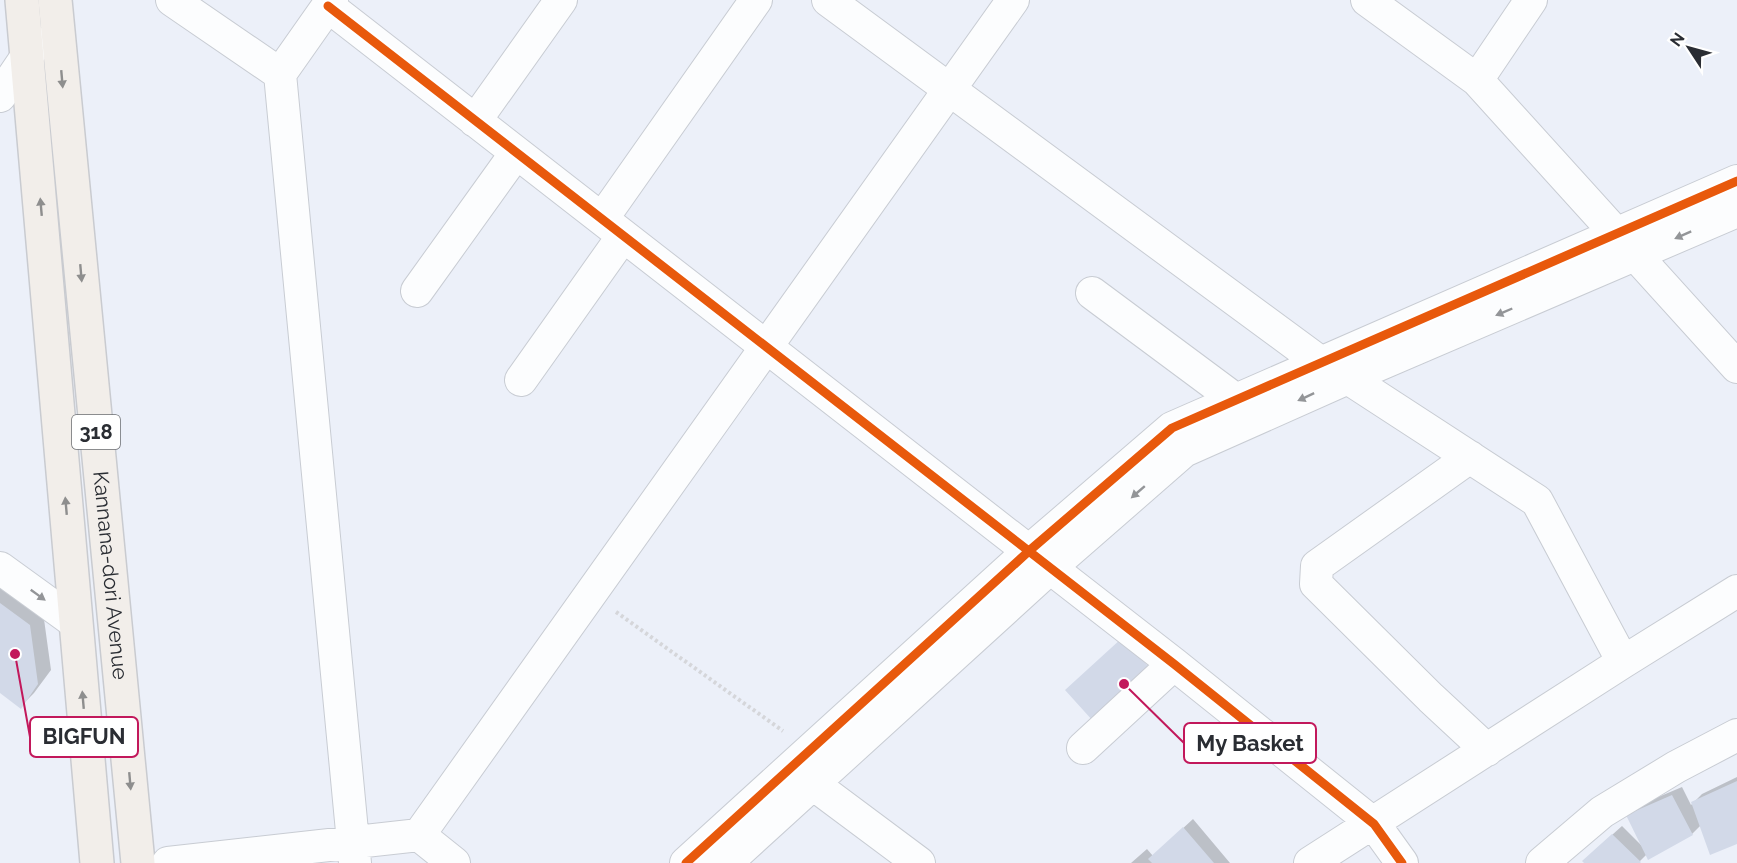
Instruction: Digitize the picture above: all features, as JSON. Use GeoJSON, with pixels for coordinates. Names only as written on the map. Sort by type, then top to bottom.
{"type":"FeatureCollection","features":[{"type":"Feature","properties":{"kind":"main road","name":"Kannana-dori Avenue"},"geometry":{"type":"LineString","coordinates":[[22,0],[97,863]]}},
{"type":"Feature","properties":{"kind":"main road","name":"Kannana-dori Avenue"},"geometry":{"type":"LineString","coordinates":[[60,6],[138,863]]}},
{"type":"Feature","properties":{"kind":"street"},"geometry":{"type":"LineString","coordinates":[[172,0],[280,75]]}},
{"type":"Feature","properties":{"kind":"street"},"geometry":{"type":"LineString","coordinates":[[475,121],[561,0]]}},
{"type":"Feature","properties":{"kind":"street"},"geometry":{"type":"LineString","coordinates":[[521,380],[613,227],[756,0]]}},
{"type":"Feature","properties":{"kind":"street"},"geometry":{"type":"LineString","coordinates":[[828,0],[1334,371],[1537,501],[1623,662]]}},
{"type":"Feature","properties":{"kind":"street"},"geometry":{"type":"LineString","coordinates":[[168,863],[354,853],[419,835],[1013,0]]}},
{"type":"Feature","properties":{"kind":"street"},"geometry":{"type":"LineString","coordinates":[[1367,0],[1477,80],[1737,367]]}},
{"type":"Feature","properties":{"kind":"street"},"geometry":{"type":"LineString","coordinates":[[1477,80],[1531,0]]}},
{"type":"Feature","properties":{"kind":"street"},"geometry":{"type":"LineString","coordinates":[[354,853],[280,75],[330,3],[475,121],[1174,664],[1374,824],[1402,863]]}},
{"type":"Feature","properties":{"kind":"street"},"geometry":{"type":"LineString","coordinates":[[0,96],[60,6]]}},
{"type":"Feature","properties":{"kind":"street"},"geometry":{"type":"LineString","coordinates":[[417,291],[516,153]]}},
{"type":"Feature","properties":{"kind":"street"},"geometry":{"type":"LineString","coordinates":[[1627,245],[1737,180]]}},
{"type":"Feature","properties":{"kind":"street"},"geometry":{"type":"LineString","coordinates":[[1040,560],[1184,451],[1334,371],[1627,245],[1737,211]]}},
{"type":"Feature","properties":{"kind":"street"},"geometry":{"type":"LineString","coordinates":[[1092,293],[1236,400]]}},
{"type":"Feature","properties":{"kind":"street"},"geometry":{"type":"LineString","coordinates":[[686,863],[805,767],[1040,560],[1172,428],[1236,400],[1334,371]]}},
{"type":"Feature","properties":{"kind":"street"},"geometry":{"type":"LineString","coordinates":[[1470,457],[1317,566],[1316,584],[1487,750]]}},
{"type":"Feature","properties":{"kind":"street"},"geometry":{"type":"LineString","coordinates":[[0,567],[76,623]]}},
{"type":"Feature","properties":{"kind":"street"},"geometry":{"type":"LineString","coordinates":[[1310,863],[1737,591]]}},
{"type":"Feature","properties":{"kind":"street"},"geometry":{"type":"LineString","coordinates":[[1083,748],[1174,664]]}},
{"type":"Feature","properties":{"kind":"street"},"geometry":{"type":"LineString","coordinates":[[1542,863],[1602,812],[1676,767],[1737,735]]}},
{"type":"Feature","properties":{"kind":"street"},"geometry":{"type":"LineString","coordinates":[[726,863],[805,767]]}},
{"type":"Feature","properties":{"kind":"street"},"geometry":{"type":"LineString","coordinates":[[805,767],[919,863]]}},
{"type":"Feature","properties":{"kind":"street"},"geometry":{"type":"LineString","coordinates":[[419,835],[454,863]]}},
{"type":"Feature","properties":{"kind":"path"},"geometry":{"type":"LineString","coordinates":[[591,595],[805,767]]}},
{"type":"Feature","properties":{"kind":"building"},"geometry":{"type":"Polygon","coordinates":[[[0,603],[30,625],[38,684],[21,709],[0,693],[0,603]]]}},
{"type":"Feature","properties":{"kind":"building"},"geometry":{"type":"Polygon","coordinates":[[[1122,638],[1150,668],[1093,721],[1065,690],[1122,638]]]}},
{"type":"Feature","properties":{"kind":"building"},"geometry":{"type":"Polygon","coordinates":[[[1737,781],[1737,844],[1710,855],[1691,802],[1737,781]]]}},
{"type":"Feature","properties":{"kind":"building"},"geometry":{"type":"Polygon","coordinates":[[[1672,795],[1693,835],[1648,860],[1626,815],[1672,795]]]}},
{"type":"Feature","properties":{"kind":"building"},"geometry":{"type":"Polygon","coordinates":[[[1183,827],[1214,863],[1152,863],[1148,859],[1183,827]]]}},
{"type":"Feature","properties":{"kind":"building"},"geometry":{"type":"Polygon","coordinates":[[[1612,834],[1640,863],[1584,863],[1582,861],[1612,834]]]}},
{"type":"Feature","properties":{"kind":"cycle path"},"geometry":{"type":"LineString","coordinates":[[328,6],[1174,664],[1374,824],[1402,863]]}},
{"type":"Feature","properties":{"kind":"cycle path"},"geometry":{"type":"LineString","coordinates":[[686,863],[1029,551],[1172,428],[1737,181]]}},
{"type":"Feature","properties":{"kind":"place","name":"BIGFUN"},"geometry":{"type":"Point","coordinates":[15,654]}},
{"type":"Feature","properties":{"kind":"place","name":"My Basket"},"geometry":{"type":"Point","coordinates":[1124,684]}}]}
